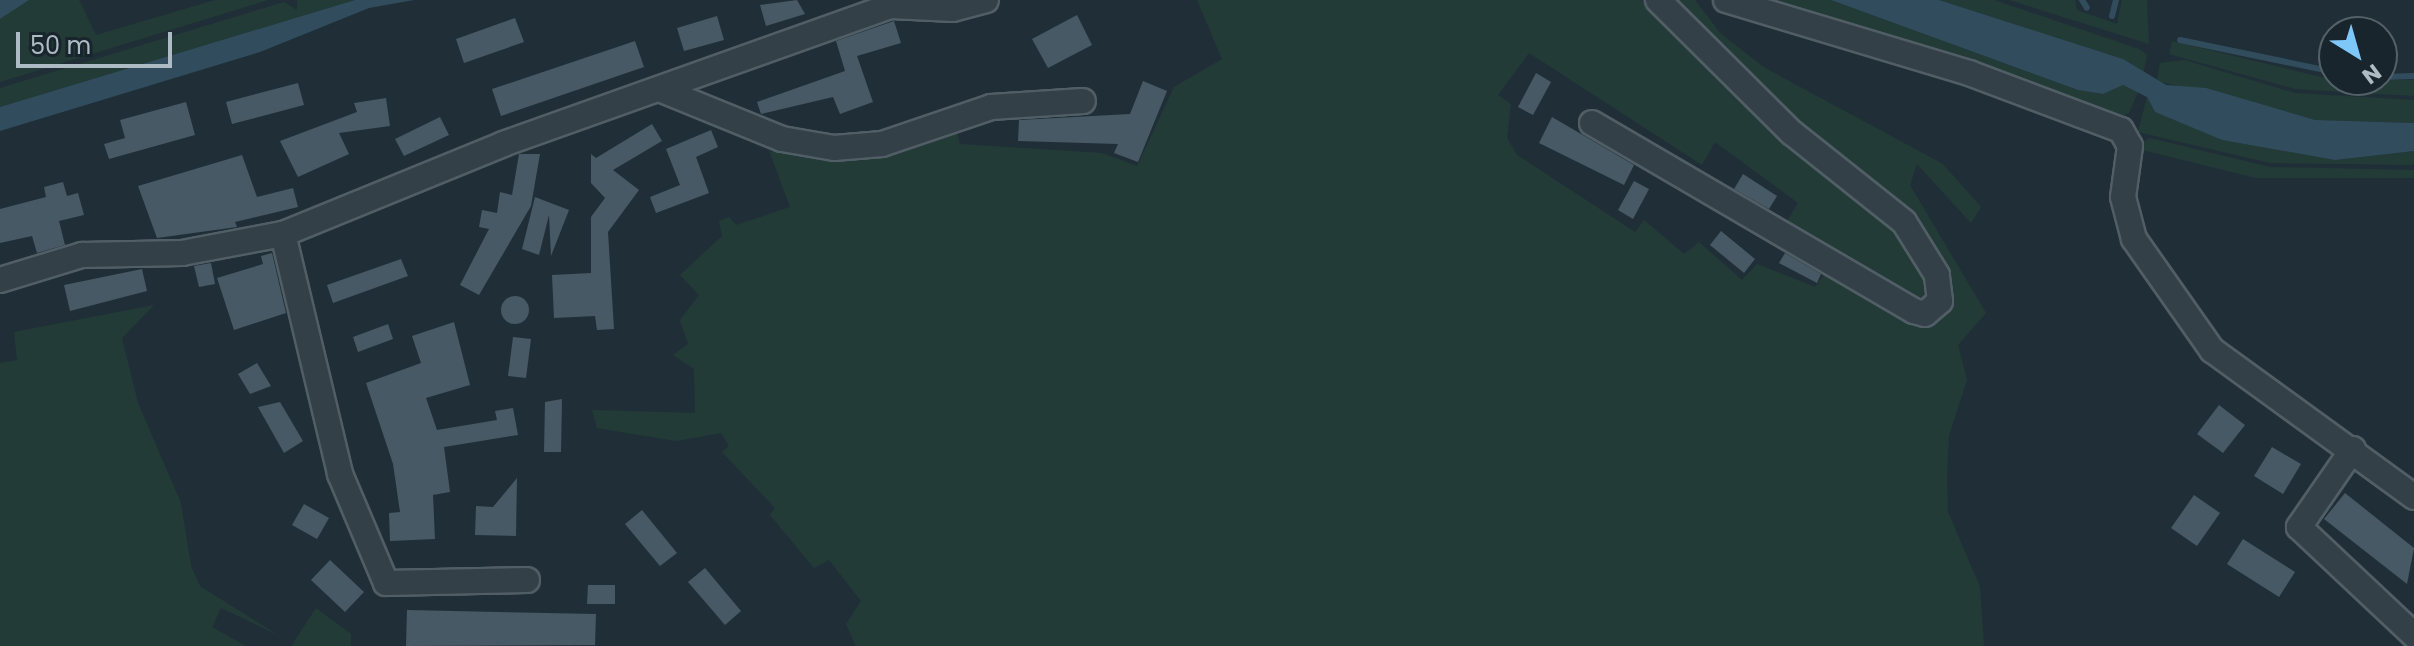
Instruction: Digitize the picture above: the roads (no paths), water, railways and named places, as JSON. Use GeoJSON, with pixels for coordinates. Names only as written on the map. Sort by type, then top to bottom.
{"type":"FeatureCollection","features":[{"type":"Feature","properties":{"kind":"street"},"geometry":{"type":"LineString","coordinates":[[0,280],[82,255],[182,253],[283,234],[503,144],[664,91],[891,6],[953,9],[986,0]]}},
{"type":"Feature","properties":{"kind":"street"},"geometry":{"type":"LineString","coordinates":[[1592,123],[1914,311],[1925,314],[1940,301],[1937,275],[1904,222],[1792,133],[1658,0]]}},
{"type":"Feature","properties":{"kind":"street"},"geometry":{"type":"LineString","coordinates":[[1726,0],[1969,73],[2121,130],[2130,146],[2127,222],[2153,271],[2212,350],[2353,449],[2414,497]]}},
{"type":"Feature","properties":{"kind":"street"},"geometry":{"type":"LineString","coordinates":[[664,91],[782,139],[834,148],[907,138],[991,107],[1083,101]]}},
{"type":"Feature","properties":{"kind":"street"},"geometry":{"type":"LineString","coordinates":[[283,234],[340,474],[386,583],[527,580]]}},
{"type":"Feature","properties":{"kind":"street"},"geometry":{"type":"LineString","coordinates":[[2353,449],[2299,527],[2408,621]]}},
{"type":"Feature","properties":{"kind":"water"},"geometry":{"type":"Polygon","coordinates":[[[0,0],[29,0],[0,19],[0,0]]]}},
{"type":"Feature","properties":{"kind":"water"},"geometry":{"type":"Polygon","coordinates":[[[355,0],[414,0],[369,8],[260,52],[0,131],[0,107],[355,0]]]}},
{"type":"Feature","properties":{"kind":"water"},"geometry":{"type":"Polygon","coordinates":[[[1831,0],[1939,0],[2123,59],[2166,85],[2206,88],[2315,120],[2414,123],[2414,151],[2335,160],[2222,140],[2155,112],[2147,97],[2123,85],[2103,94],[2078,90],[1831,0]]]}},
{"type":"Feature","properties":{"kind":"waterway"},"geometry":{"type":"LineString","coordinates":[[2082,0],[2087,8]]}},
{"type":"Feature","properties":{"kind":"waterway"},"geometry":{"type":"LineString","coordinates":[[2112,16],[2116,0]]}},
{"type":"Feature","properties":{"kind":"waterway"},"geometry":{"type":"LineString","coordinates":[[2180,40],[2318,69]]}},
{"type":"Feature","properties":{"kind":"waterway"},"geometry":{"type":"LineString","coordinates":[[2398,76],[2414,76]]}}]}
